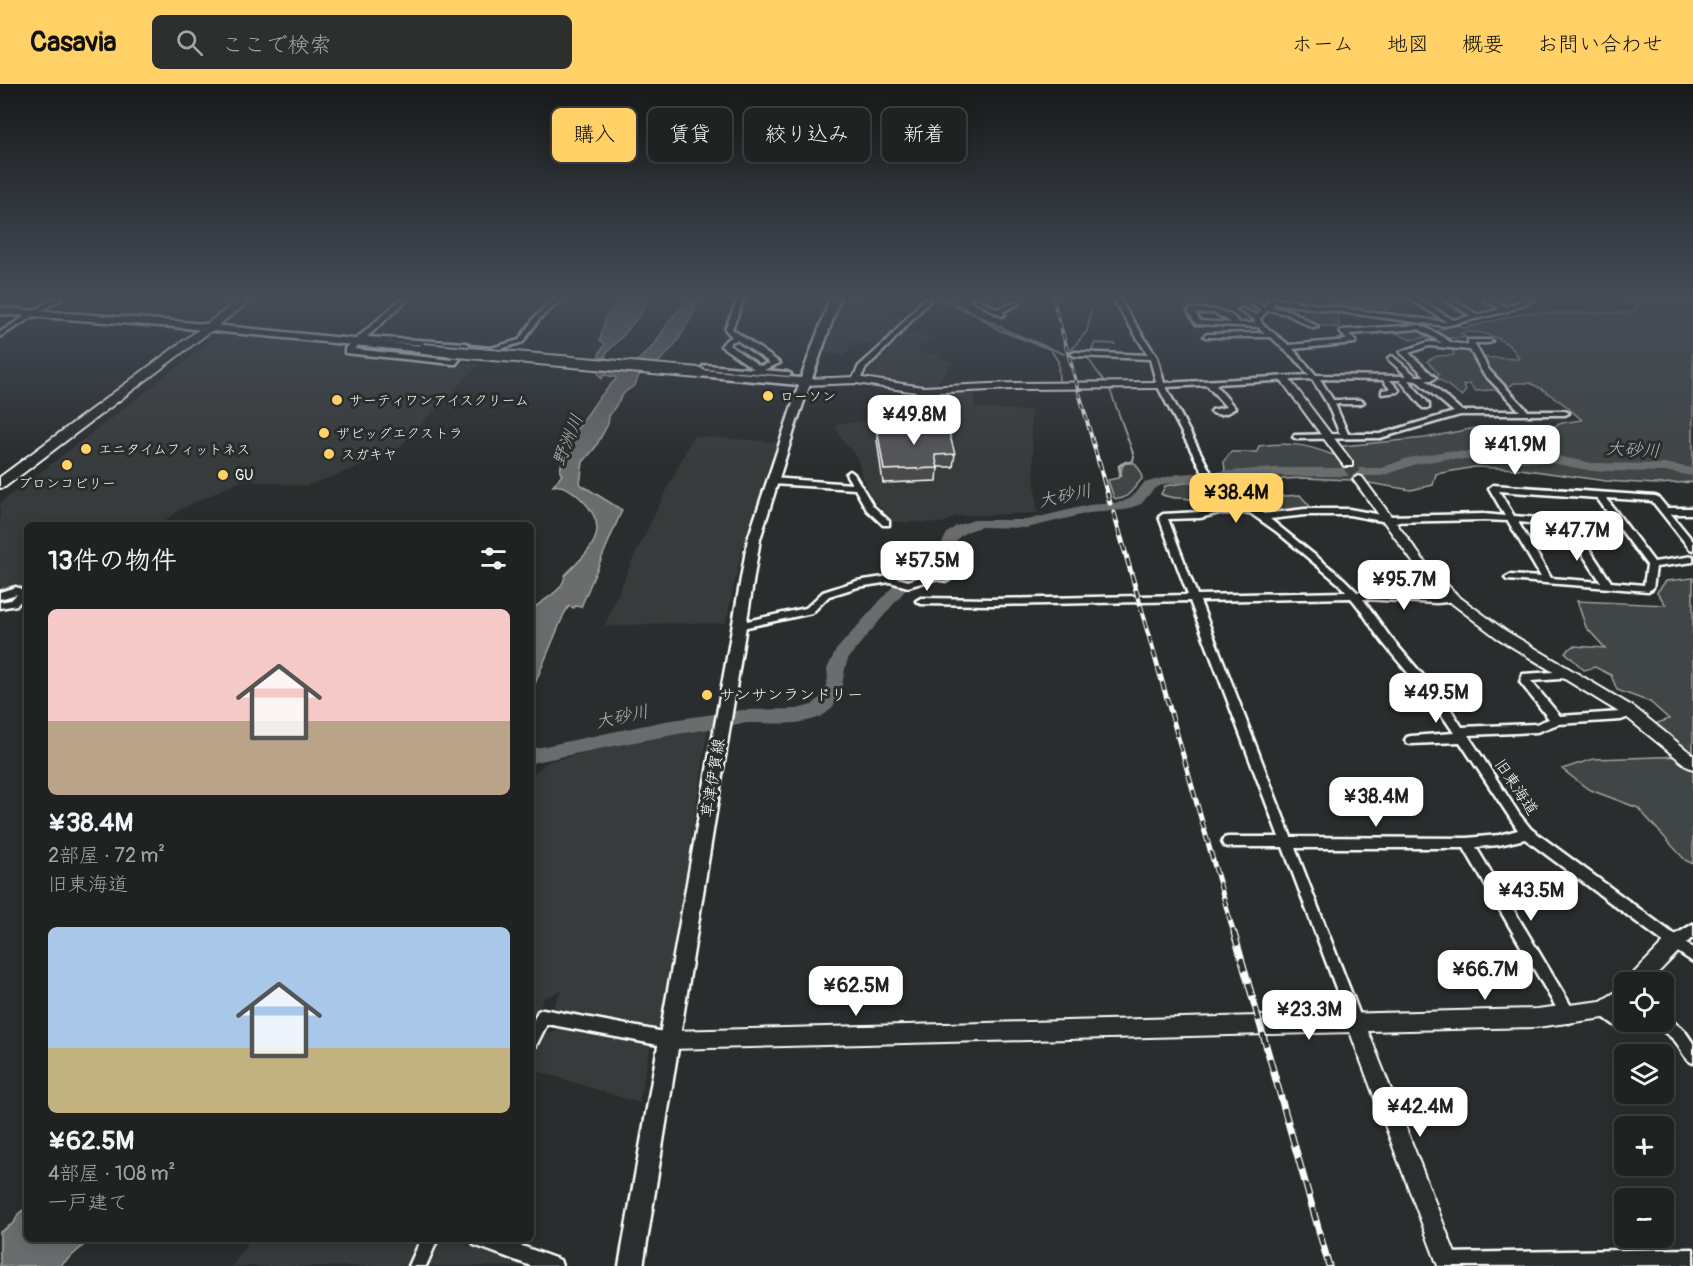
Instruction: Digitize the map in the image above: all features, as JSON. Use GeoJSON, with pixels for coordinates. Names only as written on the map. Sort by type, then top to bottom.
{"type":"FeatureCollection","features":[{"type":"Feature","properties":{"kind":"highway"},"geometry":{"type":"LineString","coordinates":[[0,484],[23,467],[71,440],[162,372],[181,354]]}},
{"type":"Feature","properties":{"kind":"main road"},"geometry":{"type":"LineString","coordinates":[[492,354],[757,373],[805,382]]}},
{"type":"Feature","properties":{"kind":"main road","name":"草津伊賀線"},"geometry":{"type":"LineString","coordinates":[[632,1266],[754,539],[815,354]]}},
{"type":"Feature","properties":{"kind":"street"},"geometry":{"type":"LineString","coordinates":[[378,354],[453,362],[460,354]]}},
{"type":"Feature","properties":{"kind":"street"},"geometry":{"type":"LineString","coordinates":[[735,354],[757,373],[787,374]]}},
{"type":"Feature","properties":{"kind":"street"},"geometry":{"type":"LineString","coordinates":[[757,373],[776,363],[763,354]]}},
{"type":"Feature","properties":{"kind":"street"},"geometry":{"type":"LineString","coordinates":[[856,380],[862,368],[876,354]]}},
{"type":"Feature","properties":{"kind":"street"},"geometry":{"type":"LineString","coordinates":[[1079,354],[1153,357]]}},
{"type":"Feature","properties":{"kind":"street"},"geometry":{"type":"LineString","coordinates":[[1151,354],[1161,385],[1206,471]]}},
{"type":"Feature","properties":{"kind":"street"},"geometry":{"type":"LineString","coordinates":[[1295,354],[1313,377],[1322,384],[1346,437]]}},
{"type":"Feature","properties":{"kind":"street"},"geometry":{"type":"LineString","coordinates":[[1398,354],[1393,356],[1460,413]]}},
{"type":"Feature","properties":{"kind":"street"},"geometry":{"type":"LineString","coordinates":[[805,382],[856,380],[923,390],[1013,386],[1161,385],[1313,377],[1432,378],[1406,354]]}},
{"type":"Feature","properties":{"kind":"street"},"geometry":{"type":"LineString","coordinates":[[1476,354],[1486,371],[1527,413]]}},
{"type":"Feature","properties":{"kind":"street"},"geometry":{"type":"LineString","coordinates":[[1284,378],[1348,464]]}},
{"type":"Feature","properties":{"kind":"street"},"geometry":{"type":"LineString","coordinates":[[1385,378],[1395,390],[1385,392]]}},
{"type":"Feature","properties":{"kind":"street"},"geometry":{"type":"LineString","coordinates":[[1403,379],[1426,406]]}},
{"type":"Feature","properties":{"kind":"street"},"geometry":{"type":"LineString","coordinates":[[1209,382],[1230,408],[1215,412]]}},
{"type":"Feature","properties":{"kind":"street"},"geometry":{"type":"LineString","coordinates":[[1332,402],[1360,402]]}},
{"type":"Feature","properties":{"kind":"street"},"geometry":{"type":"LineString","coordinates":[[1297,437],[1380,436],[1460,413],[1565,412]]}},
{"type":"Feature","properties":{"kind":"street"},"geometry":{"type":"LineString","coordinates":[[850,474],[870,508],[886,523]]}},
{"type":"Feature","properties":{"kind":"street"},"geometry":{"type":"LineString","coordinates":[[1358,479],[1421,565],[1454,599],[1501,634],[1630,712],[1693,763]]}},
{"type":"Feature","properties":{"kind":"street"},"geometry":{"type":"LineString","coordinates":[[772,481],[857,487]]}},
{"type":"Feature","properties":{"kind":"street","name":"旧東海道"},"geometry":{"type":"LineString","coordinates":[[1214,482],[1263,517],[1341,581],[1364,606],[1386,640],[1436,696],[1527,833],[1693,956]]}},
{"type":"Feature","properties":{"kind":"street"},"geometry":{"type":"LineString","coordinates":[[1548,581],[1493,488],[1655,499],[1693,547]]}},
{"type":"Feature","properties":{"kind":"street"},"geometry":{"type":"LineString","coordinates":[[1510,578],[1648,588],[1652,565],[1599,495]]}},
{"type":"Feature","properties":{"kind":"street"},"geometry":{"type":"LineString","coordinates":[[1252,510],[1220,510],[1200,515],[1163,517],[1448,1263],[1693,1257]]}},
{"type":"Feature","properties":{"kind":"street"},"geometry":{"type":"LineString","coordinates":[[1665,511],[1693,511]]}},
{"type":"Feature","properties":{"kind":"street"},"geometry":{"type":"LineString","coordinates":[[1263,517],[1305,512],[1349,512],[1387,519],[1484,517],[1623,527]]}},
{"type":"Feature","properties":{"kind":"street"},"geometry":{"type":"LineString","coordinates":[[1567,523],[1609,586]]}},
{"type":"Feature","properties":{"kind":"street"},"geometry":{"type":"LineString","coordinates":[[1652,565],[1693,559]]}},
{"type":"Feature","properties":{"kind":"street"},"geometry":{"type":"LineString","coordinates":[[738,626],[809,611],[826,594],[856,584],[890,579],[905,583],[934,576],[947,578]]}},
{"type":"Feature","properties":{"kind":"street"},"geometry":{"type":"LineString","coordinates":[[0,596],[16,590],[23,593],[14,603],[0,605]]}},
{"type":"Feature","properties":{"kind":"street"},"geometry":{"type":"LineString","coordinates":[[921,601],[1354,595],[1454,599]]}},
{"type":"Feature","properties":{"kind":"street"},"geometry":{"type":"LineString","coordinates":[[1557,720],[1525,682],[1527,677],[1556,676],[1562,671]]}},
{"type":"Feature","properties":{"kind":"street"},"geometry":{"type":"LineString","coordinates":[[1412,740],[1537,728],[1557,720],[1621,717],[1630,712]]}},
{"type":"Feature","properties":{"kind":"street"},"geometry":{"type":"LineString","coordinates":[[1228,842],[1467,843],[1499,840],[1527,833]]}},
{"type":"Feature","properties":{"kind":"street"},"geometry":{"type":"LineString","coordinates":[[1467,843],[1569,1016]]}},
{"type":"Feature","properties":{"kind":"street"},"geometry":{"type":"LineString","coordinates":[[1647,972],[1675,943],[1693,930]]}},
{"type":"Feature","properties":{"kind":"street"},"geometry":{"type":"LineString","coordinates":[[534,1035],[543,1016],[669,1040],[1569,1016],[1604,1010],[1614,1003]]}},
{"type":"Feature","properties":{"kind":"street"},"geometry":{"type":"LineString","coordinates":[[1604,1010],[1614,1018]]}},
{"type":"Feature","properties":{"kind":"street"},"geometry":{"type":"LineString","coordinates":[[1674,1031],[1693,1056]]}},
{"type":"Feature","properties":{"kind":"street"},"geometry":{"type":"LineString","coordinates":[[417,1266],[429,1242]]}},
{"type":"Feature","properties":{"kind":"street"},"geometry":{"type":"LineString","coordinates":[[488,1242],[554,1266]]}},
{"type":"Feature","properties":{"kind":"shaded area"},"geometry":{"type":"Polygon","coordinates":[[[195,354],[396,354],[479,364],[392,455],[306,486],[243,480],[181,509],[163,522],[24,522],[24,587],[16,586],[0,591],[0,503],[195,354]]]}},
{"type":"Feature","properties":{"kind":"shaded area"},"geometry":{"type":"Polygon","coordinates":[[[879,354],[944,354],[939,358],[954,361],[935,387],[898,385],[862,373],[879,354]]]}},
{"type":"Feature","properties":{"kind":"shaded area"},"geometry":{"type":"Polygon","coordinates":[[[1454,354],[1519,359],[1516,354],[1693,354],[1693,482],[1656,484],[1606,481],[1520,469],[1475,467],[1436,474],[1433,485],[1411,490],[1351,480],[1303,478],[1283,479],[1264,487],[1272,495],[1247,498],[1219,480],[1205,482],[1211,490],[1222,490],[1243,508],[1207,511],[1199,508],[1197,501],[1161,494],[1165,486],[1214,478],[1225,471],[1224,461],[1231,452],[1257,452],[1259,446],[1296,445],[1314,448],[1333,455],[1343,446],[1425,438],[1476,428],[1543,431],[1562,423],[1582,420],[1565,405],[1530,383],[1514,383],[1501,389],[1475,391],[1470,384],[1463,385],[1466,390],[1462,396],[1436,377],[1439,374],[1427,361],[1437,356],[1454,354]]]}},
{"type":"Feature","properties":{"kind":"shaded area"},"geometry":{"type":"Polygon","coordinates":[[[974,391],[975,408],[1030,411],[1037,513],[956,516],[944,523],[893,522],[869,494],[855,454],[843,441],[836,428],[837,424],[865,421],[871,418],[915,420],[919,393],[974,391]]]}},
{"type":"Feature","properties":{"kind":"shaded area"},"geometry":{"type":"Polygon","coordinates":[[[693,436],[777,442],[742,548],[726,623],[664,623],[604,627],[631,563],[693,436]]]}},
{"type":"Feature","properties":{"kind":"shaded area"},"geometry":{"type":"Polygon","coordinates":[[[1124,463],[1135,463],[1141,472],[1142,479],[1126,496],[1118,499],[1114,498],[1108,480],[1118,478],[1124,463]]]}},
{"type":"Feature","properties":{"kind":"shaded area"},"geometry":{"type":"Polygon","coordinates":[[[1300,495],[1313,510],[1265,514],[1242,499],[1300,495]]]}},
{"type":"Feature","properties":{"kind":"shaded area"},"geometry":{"type":"Polygon","coordinates":[[[1693,578],[1693,864],[1685,860],[1638,808],[1588,789],[1562,769],[1593,759],[1690,756],[1652,725],[1669,719],[1650,702],[1617,690],[1611,675],[1595,667],[1584,670],[1565,652],[1573,646],[1605,648],[1586,627],[1577,601],[1666,605],[1657,592],[1666,581],[1693,578]]]}},
{"type":"Feature","properties":{"kind":"shaded area"},"geometry":{"type":"Polygon","coordinates":[[[708,729],[661,1033],[558,1017],[554,1004],[562,990],[544,998],[534,1017],[534,774],[548,762],[632,741],[708,729]]]}},
{"type":"Feature","properties":{"kind":"shaded area"},"geometry":{"type":"Polygon","coordinates":[[[562,1027],[647,1041],[650,1048],[639,1103],[534,1070],[534,1052],[545,1035],[562,1027]]]}},
{"type":"Feature","properties":{"kind":"shaded area"},"geometry":{"type":"Polygon","coordinates":[[[248,1242],[419,1242],[407,1266],[233,1266],[248,1242]]]}},
{"type":"Feature","properties":{"kind":"shaded area"},"geometry":{"type":"Polygon","coordinates":[[[443,1242],[460,1242],[528,1266],[425,1266],[436,1246],[443,1242]]]}},
{"type":"Feature","properties":{"kind":"water","name":"野洲川"},"geometry":{"type":"Polygon","coordinates":[[[600,354],[606,354],[607,360],[635,363],[645,354],[667,354],[659,362],[640,373],[635,385],[624,393],[609,416],[608,424],[595,448],[583,462],[580,484],[622,510],[581,607],[569,606],[564,614],[534,686],[534,609],[560,587],[565,575],[584,556],[596,537],[595,518],[589,507],[569,490],[553,486],[562,475],[560,472],[565,442],[616,379],[604,375],[602,379],[596,366],[600,354]]]}},
{"type":"Feature","properties":{"kind":"water"},"geometry":{"type":"Polygon","coordinates":[[[24,1209],[24,1242],[88,1242],[60,1266],[0,1266],[0,1232],[14,1223],[18,1214],[24,1209]]]}},
{"type":"Feature","properties":{"kind":"building"},"geometry":{"type":"Polygon","coordinates":[[[947,425],[955,454],[935,455],[938,468],[884,470],[877,427],[947,425]]]}},
{"type":"Feature","properties":{"kind":"waterway"},"geometry":{"type":"LineString","coordinates":[[1053,354],[1058,361],[1059,380]]}},
{"type":"Feature","properties":{"kind":"waterway"},"geometry":{"type":"LineString","coordinates":[[1089,360],[1104,381]]}},
{"type":"Feature","properties":{"kind":"waterway"},"geometry":{"type":"LineString","coordinates":[[1109,387],[1134,456],[1133,461],[1124,463]]}},
{"type":"Feature","properties":{"kind":"waterway","name":"大砂川"},"geometry":{"type":"LineString","coordinates":[[534,755],[665,728],[742,717],[797,716],[818,710],[831,698],[836,679],[835,669],[842,654],[908,578],[947,547],[952,536],[961,529],[979,523],[1027,524],[1089,509],[1124,506],[1136,501],[1149,486],[1178,478],[1275,472],[1382,472],[1413,461],[1446,455],[1552,459],[1592,467],[1670,468],[1693,472]]}},
{"type":"Feature","properties":{"kind":"waterway"},"geometry":{"type":"LineString","coordinates":[[1121,476],[1119,466],[1124,463]]}},
{"type":"Feature","properties":{"kind":"tunnel"},"geometry":{"type":"LineString","coordinates":[[1348,464],[1358,479]]}},
{"type":"Feature","properties":{"kind":"tunnel"},"geometry":{"type":"LineString","coordinates":[[1206,471],[1214,482]]}},
{"type":"Feature","properties":{"kind":"railway"},"geometry":{"type":"LineString","coordinates":[[1068,354],[1099,464]]}},
{"type":"Feature","properties":{"kind":"railway"},"geometry":{"type":"LineString","coordinates":[[1099,462],[1110,503]]}},
{"type":"Feature","properties":{"kind":"railway"},"geometry":{"type":"LineString","coordinates":[[1114,513],[1234,934]]}},
{"type":"Feature","properties":{"kind":"railway"},"geometry":{"type":"LineString","coordinates":[[1234,933],[1329,1266]]}},
{"type":"Feature","properties":{"kind":"place","name":"ローソン"},"geometry":{"type":"Point","coordinates":[768,396]}},
{"type":"Feature","properties":{"kind":"place","name":"サーティワンアイスクリーム"},"geometry":{"type":"Point","coordinates":[337,400]}},
{"type":"Feature","properties":{"kind":"place","name":"ザビッグエクストラ"},"geometry":{"type":"Point","coordinates":[324,433]}},
{"type":"Feature","properties":{"kind":"place","name":"エニタイムフィットネス"},"geometry":{"type":"Point","coordinates":[86,449]}},
{"type":"Feature","properties":{"kind":"place","name":"スガキヤ"},"geometry":{"type":"Point","coordinates":[329,454]}},
{"type":"Feature","properties":{"kind":"place","name":"ブロンコビリー"},"geometry":{"type":"Point","coordinates":[67,465]}},
{"type":"Feature","properties":{"kind":"place","name":"GU"},"geometry":{"type":"Point","coordinates":[223,475]}},
{"type":"Feature","properties":{"kind":"place","name":"サンサンランドリー"},"geometry":{"type":"Point","coordinates":[707,695]}}]}
